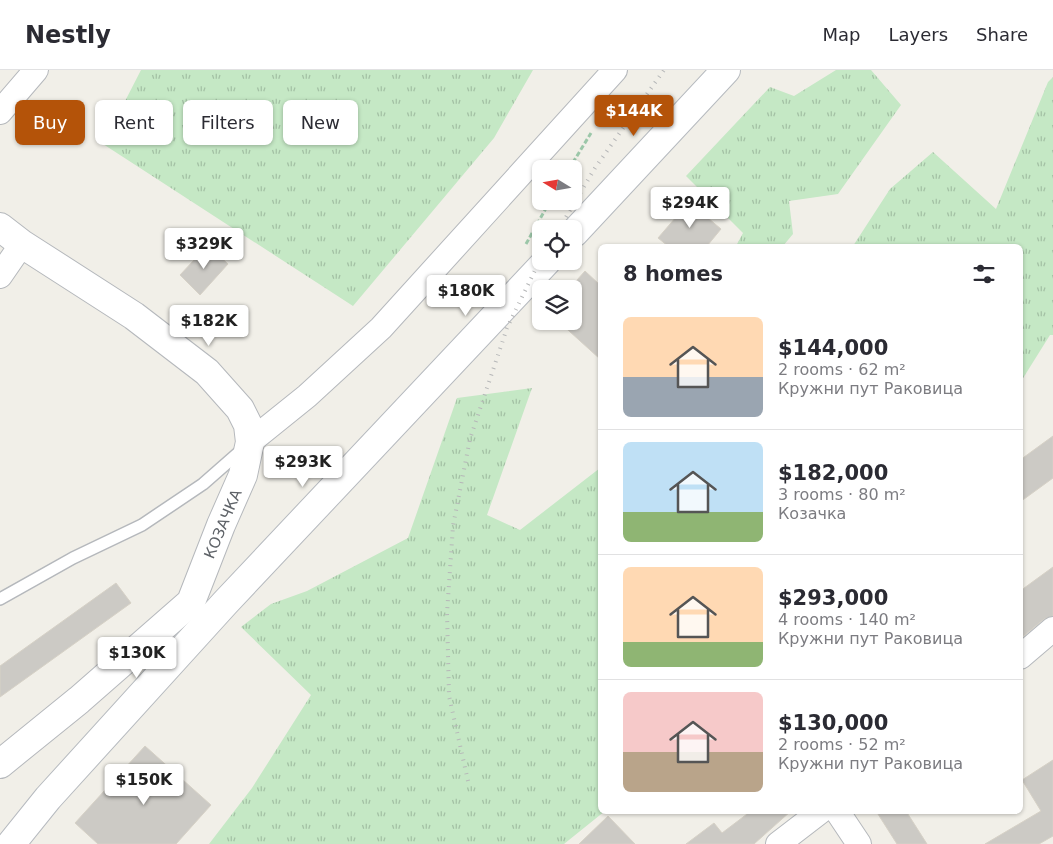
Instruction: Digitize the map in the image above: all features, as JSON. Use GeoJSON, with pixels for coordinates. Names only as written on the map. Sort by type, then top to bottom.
{"type":"FeatureCollection","features":[{"type":"Feature","properties":{"kind":"main road"},"geometry":{"type":"LineString","coordinates":[[582,224],[726,70]]}},
{"type":"Feature","properties":{"kind":"main road","name":"КОЗАЧКА"},"geometry":{"type":"LineString","coordinates":[[0,227],[22,244],[106,297],[207,372],[240,409],[248,426],[250,442],[243,475],[221,525],[192,602],[79,700],[0,764]]}},
{"type":"Feature","properties":{"kind":"main road"},"geometry":{"type":"LineString","coordinates":[[11,844],[48,798],[225,603],[539,270]]}},
{"type":"Feature","properties":{"kind":"street"},"geometry":{"type":"LineString","coordinates":[[0,112],[36,70]]}},
{"type":"Feature","properties":{"kind":"street"},"geometry":{"type":"LineString","coordinates":[[250,442],[307,396],[381,328],[615,70]]}},
{"type":"Feature","properties":{"kind":"street"},"geometry":{"type":"LineString","coordinates":[[0,276],[22,244]]}},
{"type":"Feature","properties":{"kind":"street"},"geometry":{"type":"LineString","coordinates":[[1023,655],[1053,629]]}},
{"type":"Feature","properties":{"kind":"street"},"geometry":{"type":"LineString","coordinates":[[778,844],[817,814]]}},
{"type":"Feature","properties":{"kind":"street"},"geometry":{"type":"LineString","coordinates":[[840,814],[859,844]]}},
{"type":"Feature","properties":{"kind":"lane"},"geometry":{"type":"LineString","coordinates":[[0,599],[73,558],[142,525],[203,484],[250,442]]}},
{"type":"Feature","properties":{"kind":"green space"},"geometry":{"type":"Polygon","coordinates":[[[141,70],[533,70],[494,138],[353,306],[105,145],[173,145],[173,100],[126,100],[141,70]]]}},
{"type":"Feature","properties":{"kind":"green space"},"geometry":{"type":"Polygon","coordinates":[[[836,70],[871,70],[901,105],[838,194],[789,201],[793,234],[785,244],[737,244],[743,233],[686,176],[770,87],[794,96],[836,70]]]}},
{"type":"Feature","properties":{"kind":"green space"},"geometry":{"type":"Polygon","coordinates":[[[1053,77],[1053,335],[1050,335],[1023,378],[1023,244],[854,244],[890,189],[933,152],[996,209],[1048,82],[1053,77]]]}},
{"type":"Feature","properties":{"kind":"green space"},"geometry":{"type":"Polygon","coordinates":[[[532,388],[487,515],[520,530],[598,470],[598,814],[601,814],[564,844],[209,844],[252,788],[311,695],[241,627],[271,604],[307,591],[408,538],[457,398],[532,388]]]}},
{"type":"Feature","properties":{"kind":"building"},"geometry":{"type":"Polygon","coordinates":[[[689,202],[721,229],[709,244],[666,244],[658,238],[689,202]]]}},
{"type":"Feature","properties":{"kind":"building"},"geometry":{"type":"Polygon","coordinates":[[[208,245],[228,264],[200,295],[180,275],[208,245]]]}},
{"type":"Feature","properties":{"kind":"building"},"geometry":{"type":"Polygon","coordinates":[[[585,271],[598,283],[598,357],[568,330],[582,330],[582,280],[577,280],[585,271]]]}},
{"type":"Feature","properties":{"kind":"building"},"geometry":{"type":"Polygon","coordinates":[[[1053,436],[1053,478],[1023,500],[1023,458],[1053,436]]]}},
{"type":"Feature","properties":{"kind":"building"},"geometry":{"type":"Polygon","coordinates":[[[1053,567],[1053,616],[1044,619],[1023,636],[1023,589],[1053,567]]]}},
{"type":"Feature","properties":{"kind":"building"},"geometry":{"type":"Polygon","coordinates":[[[116,583],[131,603],[0,697],[0,666],[116,583]]]}},
{"type":"Feature","properties":{"kind":"building"},"geometry":{"type":"Polygon","coordinates":[[[145,746],[211,805],[176,844],[98,844],[75,823],[145,746]]]}},
{"type":"Feature","properties":{"kind":"building"},"geometry":{"type":"Polygon","coordinates":[[[1053,760],[1053,836],[1039,844],[985,844],[1041,811],[1023,779],[1053,760]]]}},
{"type":"Feature","properties":{"kind":"building"},"geometry":{"type":"Polygon","coordinates":[[[747,814],[788,814],[754,844],[686,844],[714,823],[722,833],[747,814]]]}},
{"type":"Feature","properties":{"kind":"building"},"geometry":{"type":"Polygon","coordinates":[[[878,814],[908,814],[927,844],[897,844],[878,814]]]}},
{"type":"Feature","properties":{"kind":"building"},"geometry":{"type":"Polygon","coordinates":[[[608,816],[635,844],[579,844],[608,816]]]}},
{"type":"Feature","properties":{"kind":"railway"},"geometry":{"type":"LineString","coordinates":[[564,220],[595,168],[664,70]]}},
{"type":"Feature","properties":{"kind":"railway"},"geometry":{"type":"LineString","coordinates":[[468,781],[449,696],[447,613],[453,526],[470,439],[507,328],[535,270]]}}]}
